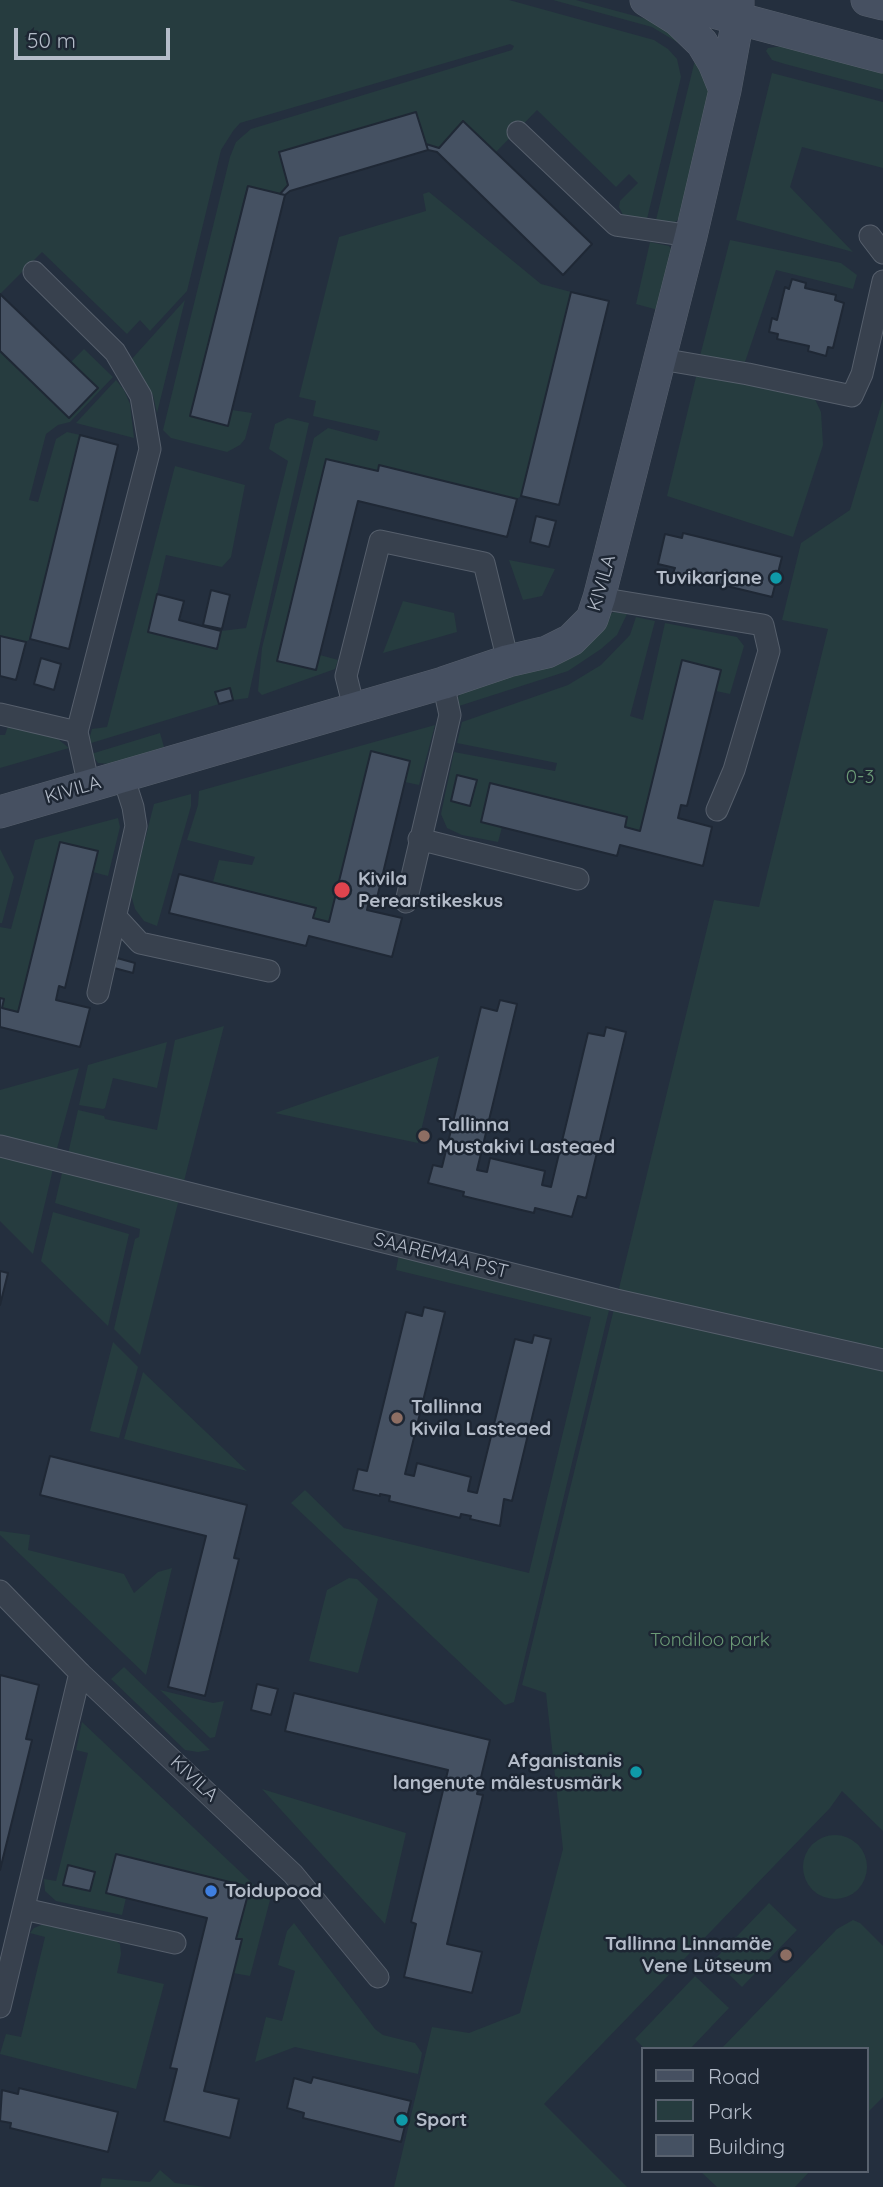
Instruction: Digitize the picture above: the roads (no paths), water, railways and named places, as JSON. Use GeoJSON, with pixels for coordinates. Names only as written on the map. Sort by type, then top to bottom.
{"type":"FeatureCollection","features":[{"type":"Feature","properties":{"kind":"street"},"geometry":{"type":"LineString","coordinates":[[646,0],[678,20],[702,43],[725,90]]}},
{"type":"Feature","properties":{"kind":"street"},"geometry":{"type":"LineString","coordinates":[[668,0],[738,10],[883,57]]}},
{"type":"Feature","properties":{"kind":"street"},"geometry":{"type":"LineString","coordinates":[[867,0],[883,4]]}},
{"type":"Feature","properties":{"kind":"street","name":"KIVILA"},"geometry":{"type":"LineString","coordinates":[[0,811],[443,683],[508,661],[547,652],[571,639],[592,619],[691,236],[725,90],[738,10]]}},
{"type":"Feature","properties":{"kind":"street"},"geometry":{"type":"LineString","coordinates":[[518,132],[616,225],[691,236]]}},
{"type":"Feature","properties":{"kind":"street"},"geometry":{"type":"LineString","coordinates":[[870,236],[883,253]]}},
{"type":"Feature","properties":{"kind":"street"},"geometry":{"type":"LineString","coordinates":[[34,272],[119,358],[141,396],[150,449],[77,732],[89,786]]}},
{"type":"Feature","properties":{"kind":"street"},"geometry":{"type":"LineString","coordinates":[[660,359],[852,396],[877,338],[883,281]]}},
{"type":"Feature","properties":{"kind":"street"},"geometry":{"type":"LineString","coordinates":[[354,708],[346,676],[380,541],[484,563],[508,661]]}},
{"type":"Feature","properties":{"kind":"street"},"geometry":{"type":"LineString","coordinates":[[599,598],[762,625],[769,650],[734,770],[717,810]]}},
{"type":"Feature","properties":{"kind":"street"},"geometry":{"type":"LineString","coordinates":[[406,902],[450,715],[443,683]]}},
{"type":"Feature","properties":{"kind":"street"},"geometry":{"type":"LineString","coordinates":[[0,714],[77,732]]}},
{"type":"Feature","properties":{"kind":"street"},"geometry":{"type":"LineString","coordinates":[[98,993],[136,826],[123,776]]}},
{"type":"Feature","properties":{"kind":"street"},"geometry":{"type":"LineString","coordinates":[[419,839],[578,879]]}},
{"type":"Feature","properties":{"kind":"street"},"geometry":{"type":"LineString","coordinates":[[117,918],[140,943],[268,971]]}},
{"type":"Feature","properties":{"kind":"street","name":"SAAREMAA PST"},"geometry":{"type":"LineString","coordinates":[[0,1146],[617,1300],[883,1360]]}},
{"type":"Feature","properties":{"kind":"street","name":"KIVILA"},"geometry":{"type":"LineString","coordinates":[[0,1591],[80,1673],[293,1874],[378,1976]]}},
{"type":"Feature","properties":{"kind":"street"},"geometry":{"type":"LineString","coordinates":[[0,2007],[80,1673]]}},
{"type":"Feature","properties":{"kind":"street"},"geometry":{"type":"LineString","coordinates":[[24,1909],[176,1943]]}},
{"type":"Feature","properties":{"kind":"place","name":"Tuvikarjane"},"geometry":{"type":"Point","coordinates":[776,578]}},
{"type":"Feature","properties":{"kind":"place","name":"Kivila Perearstikeskus"},"geometry":{"type":"Point","coordinates":[342,890]}},
{"type":"Feature","properties":{"kind":"place","name":"Tallinna Mustakivi Lasteaed"},"geometry":{"type":"Point","coordinates":[424,1136]}},
{"type":"Feature","properties":{"kind":"place","name":"Tallinna Kivila Lasteaed"},"geometry":{"type":"Point","coordinates":[397,1418]}},
{"type":"Feature","properties":{"kind":"place","name":"Afganistanis langenute mälestusmärk"},"geometry":{"type":"Point","coordinates":[636,1772]}},
{"type":"Feature","properties":{"kind":"place","name":"Toidupood"},"geometry":{"type":"Point","coordinates":[211,1891]}},
{"type":"Feature","properties":{"kind":"place","name":"Tallinna Linnamäe Vene Lütseum"},"geometry":{"type":"Point","coordinates":[786,1955]}},
{"type":"Feature","properties":{"kind":"place","name":"Sport"},"geometry":{"type":"Point","coordinates":[402,2120]}},
{"type":"Feature","properties":{"kind":"park label","name":"0-3"},"geometry":{"type":"Point","coordinates":[860,777]}},
{"type":"Feature","properties":{"kind":"park label","name":"Tondiloo park"},"geometry":{"type":"Point","coordinates":[710,1640]}}]}
